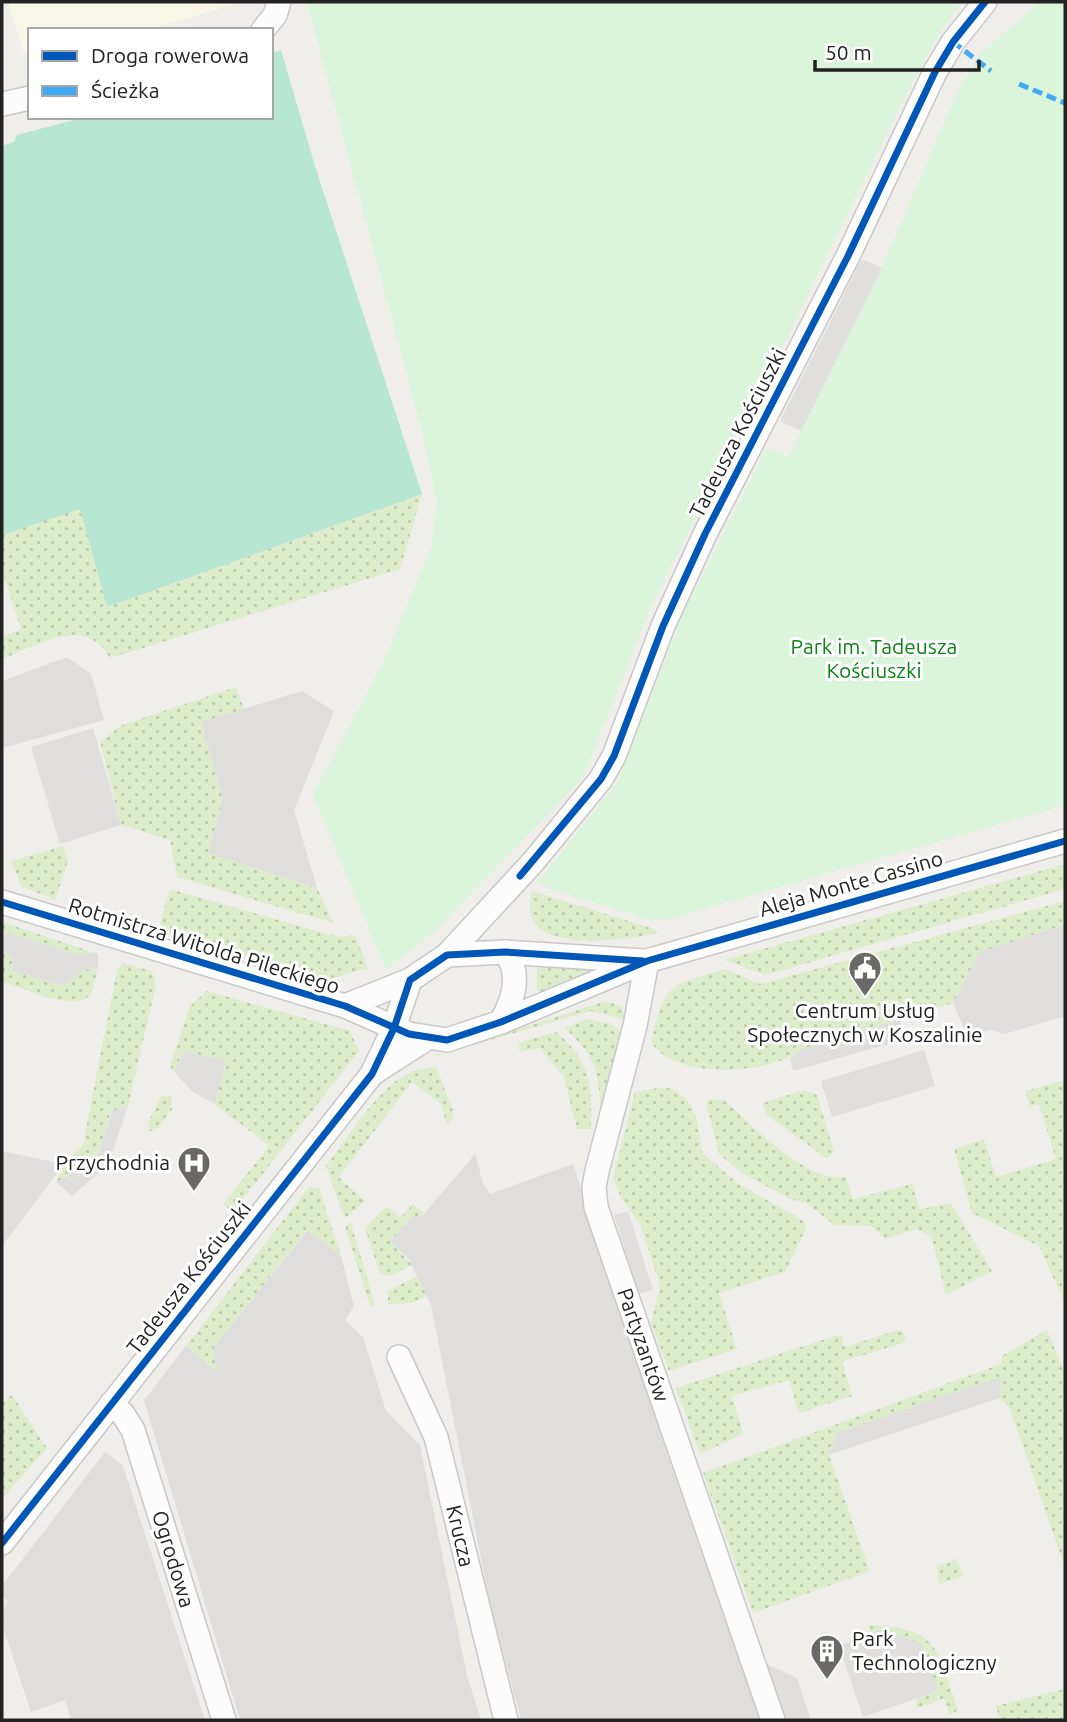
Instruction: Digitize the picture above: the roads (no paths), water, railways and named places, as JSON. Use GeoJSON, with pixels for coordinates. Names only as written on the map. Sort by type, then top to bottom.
{"type":"FeatureCollection","features":[{"type":"Feature","properties":{"kind":"street"},"geometry":{"type":"LineString","coordinates":[[265,28],[275,15],[279,2]]}},
{"type":"Feature","properties":{"kind":"street","name":"Tadeusza Kościuszki"},"geometry":{"type":"LineString","coordinates":[[2,1543],[372,1074],[394,1028],[410,980],[447,955],[533,862],[601,779],[614,755],[663,626],[705,534],[848,256],[935,72],[958,33],[985,2]]}},
{"type":"Feature","properties":{"kind":"street"},"geometry":{"type":"LineString","coordinates":[[2,104],[28,98]]}},
{"type":"Feature","properties":{"kind":"street","name":"Aleja Monte Cassino"},"geometry":{"type":"LineString","coordinates":[[426,1038],[447,1040],[501,1022],[647,961],[1065,841]]}},
{"type":"Feature","properties":{"kind":"street","name":"Rotmistrza Witolda Pileckiego"},"geometry":{"type":"LineString","coordinates":[[2,902],[345,1006],[394,1028],[426,1038]]}},
{"type":"Feature","properties":{"kind":"street"},"geometry":{"type":"LineString","coordinates":[[501,1022],[510,1006],[514,987],[512,964],[505,952]]}},
{"type":"Feature","properties":{"kind":"street","name":"Aleja Monte Cassino"},"geometry":{"type":"LineString","coordinates":[[447,955],[505,952],[647,961]]}},
{"type":"Feature","properties":{"kind":"street","name":"Partyzantów"},"geometry":{"type":"LineString","coordinates":[[647,961],[635,1026],[597,1171],[594,1187],[596,1207],[773,1720]]}},
{"type":"Feature","properties":{"kind":"street","name":"Rotmistrza Witolda Pileckiego"},"geometry":{"type":"LineString","coordinates":[[345,1006],[410,980]]}},
{"type":"Feature","properties":{"kind":"street","name":"Tadeusza Kościuszki"},"geometry":{"type":"LineString","coordinates":[[372,1074],[426,1038]]}},
{"type":"Feature","properties":{"kind":"street","name":"Krucza"},"geometry":{"type":"LineString","coordinates":[[399,1357],[436,1437],[506,1720]]}},
{"type":"Feature","properties":{"kind":"street","name":"Ogrodowa"},"geometry":{"type":"LineString","coordinates":[[111,1404],[123,1414],[133,1430],[223,1720]]}},
{"type":"Feature","properties":{"kind":"place","name":"Centrum Usług Społecznych w Koszalinie"},"geometry":{"type":"Point","coordinates":[865,998]}},
{"type":"Feature","properties":{"kind":"place","name":"Przychodnia"},"geometry":{"type":"Point","coordinates":[194,1193]}},
{"type":"Feature","properties":{"kind":"place","name":"Park Technologiczny"},"geometry":{"type":"Point","coordinates":[827,1681]}},
{"type":"Feature","properties":{"kind":"park label","name":"Park im. Tadeusza Kościuszki"},"geometry":{"type":"Point","coordinates":[874,659]}}]}
